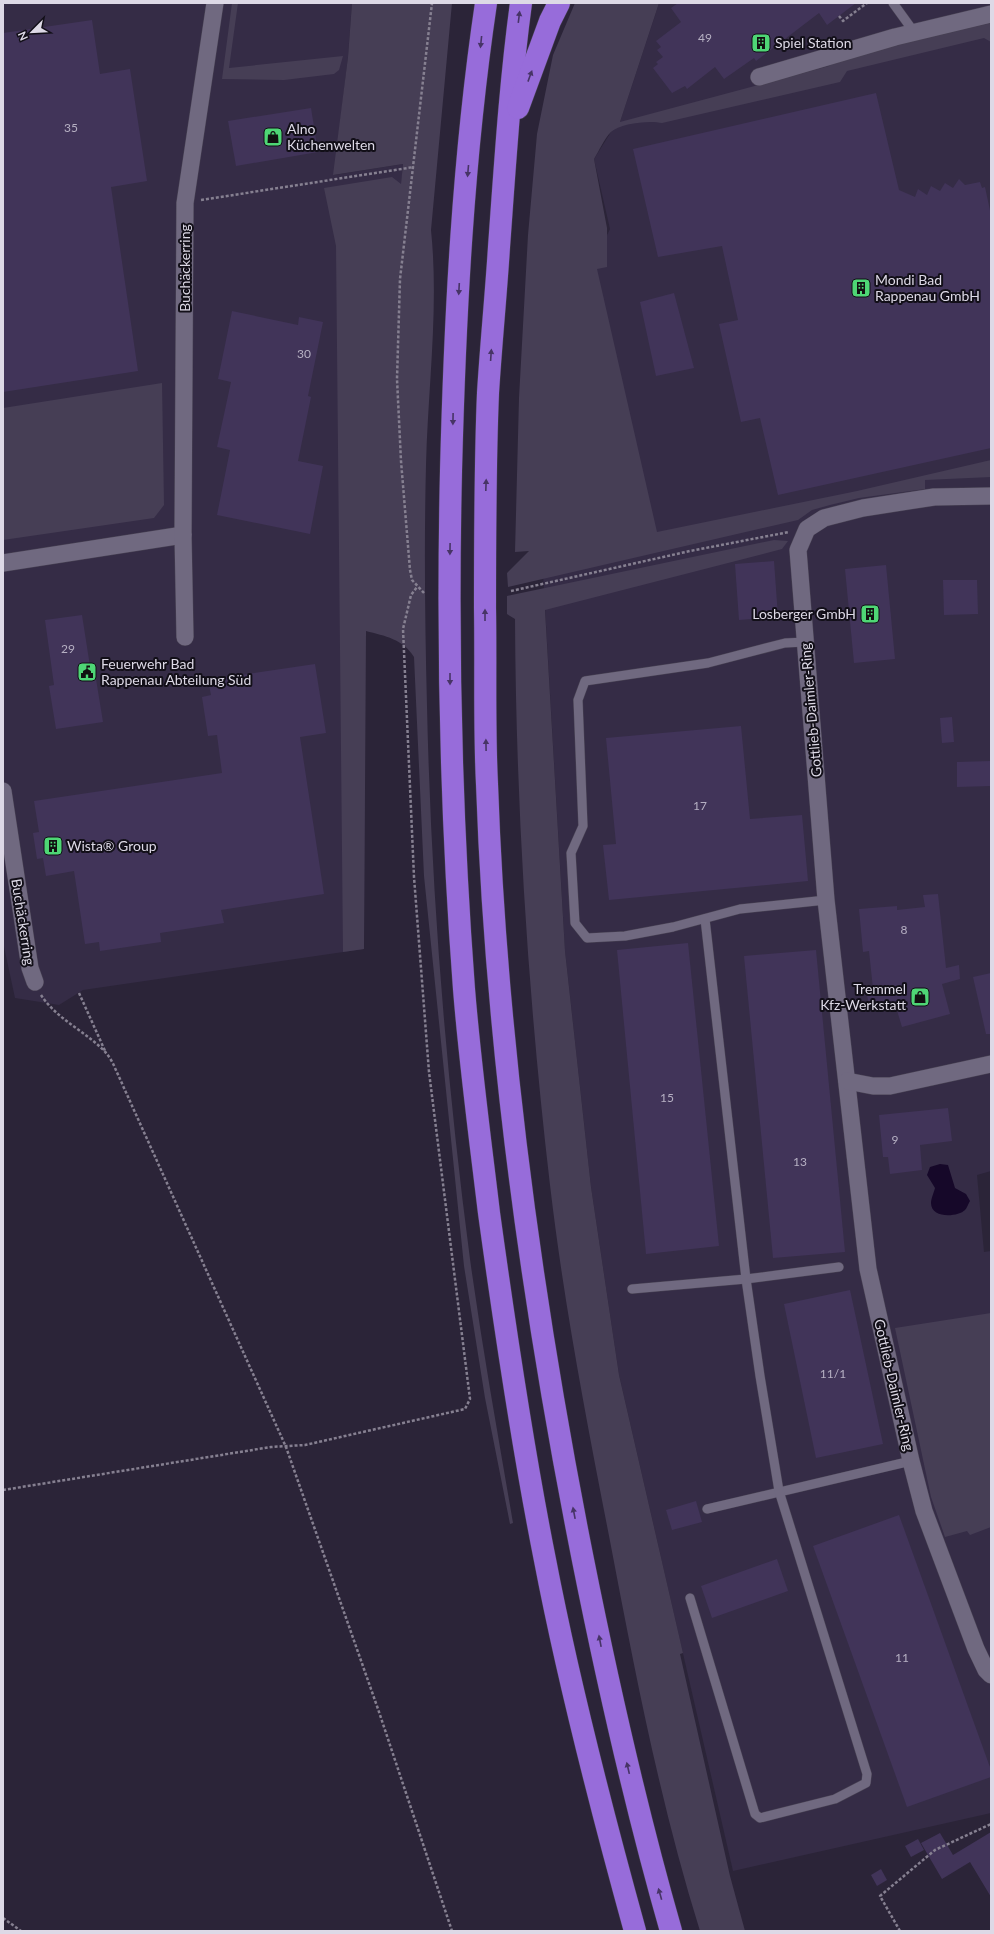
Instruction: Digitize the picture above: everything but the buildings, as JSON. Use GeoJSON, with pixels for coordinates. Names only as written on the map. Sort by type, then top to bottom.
{"type":"FeatureCollection","features":[{"type":"Feature","properties":{"kind":"highway"},"geometry":{"type":"LineString","coordinates":[[486,3],[470,139],[461,250],[453,390],[449,560],[450,702],[453,792],[464,986],[472,1073],[512,1381],[545,1563],[568,1670],[594,1777],[635,1931]]}},
{"type":"Feature","properties":{"kind":"highway"},"geometry":{"type":"LineString","coordinates":[[521,3],[507,139],[488,394],[485,503],[486,784],[507,1067],[537,1304],[562,1456],[604,1665],[649,1850],[671,1931]]}},
{"type":"Feature","properties":{"kind":"highway"},"geometry":{"type":"LineString","coordinates":[[507,139],[550,21],[559,3]]}},
{"type":"Feature","properties":{"kind":"street","name":"Buchäckerring"},"geometry":{"type":"LineString","coordinates":[[185,637],[183,535],[185,203],[215,3]]}},
{"type":"Feature","properties":{"kind":"street"},"geometry":{"type":"LineString","coordinates":[[759,77],[914,32],[991,14]]}},
{"type":"Feature","properties":{"kind":"street"},"geometry":{"type":"LineString","coordinates":[[807,529],[824,518],[863,508],[934,497],[991,496]]}},
{"type":"Feature","properties":{"kind":"street","name":"Gottlieb-Daimler-Ring"},"geometry":{"type":"LineString","coordinates":[[807,529],[798,550],[826,900],[868,1268],[911,1461],[924,1511],[973,1642],[986,1670],[991,1675]]}},
{"type":"Feature","properties":{"kind":"street"},"geometry":{"type":"LineString","coordinates":[[3,562],[183,535]]}},
{"type":"Feature","properties":{"kind":"street","name":"Buchäckerring"},"geometry":{"type":"LineString","coordinates":[[3,791],[30,968],[35,982]]}},
{"type":"Feature","properties":{"kind":"street"},"geometry":{"type":"LineString","coordinates":[[847,1081],[873,1086],[890,1086],[991,1064]]}},
{"type":"Feature","properties":{"kind":"lane"},"geometry":{"type":"LineString","coordinates":[[893,3],[914,32]]}},
{"type":"Feature","properties":{"kind":"lane"},"geometry":{"type":"LineString","coordinates":[[805,642],[785,644],[708,663],[585,681],[578,700],[584,826],[571,853],[575,923],[587,938],[625,936],[673,927],[740,910],[826,900]]}},
{"type":"Feature","properties":{"kind":"lane"},"geometry":{"type":"LineString","coordinates":[[690,1598],[755,1814],[760,1818],[835,1799],[866,1783],[867,1774],[779,1492],[746,1279],[705,918]]}},
{"type":"Feature","properties":{"kind":"lane"},"geometry":{"type":"LineString","coordinates":[[632,1289],[746,1279],[839,1267]]}},
{"type":"Feature","properties":{"kind":"lane"},"geometry":{"type":"LineString","coordinates":[[707,1510],[911,1461]]}},
{"type":"Feature","properties":{"kind":"path"},"geometry":{"type":"LineString","coordinates":[[424,593],[412,580],[410,570],[401,461],[397,379],[400,279],[432,3]]}},
{"type":"Feature","properties":{"kind":"path"},"geometry":{"type":"LineString","coordinates":[[839,16],[843,21],[867,3]]}},
{"type":"Feature","properties":{"kind":"path"},"geometry":{"type":"LineString","coordinates":[[185,203],[414,167]]}},
{"type":"Feature","properties":{"kind":"path"},"geometry":{"type":"LineString","coordinates":[[511,592],[690,551],[807,529]]}},
{"type":"Feature","properties":{"kind":"path"},"geometry":{"type":"LineString","coordinates":[[3,1490],[271,1448],[305,1445],[465,1409],[470,1399],[429,1072],[414,877],[403,638],[406,613],[411,595],[417,587]]}},
{"type":"Feature","properties":{"kind":"path"},"geometry":{"type":"LineString","coordinates":[[35,982],[46,1003],[106,1054]]}},
{"type":"Feature","properties":{"kind":"path"},"geometry":{"type":"LineString","coordinates":[[79,993],[106,1054],[115,1068],[126,1091],[286,1447],[378,1709],[452,1931]]}},
{"type":"Feature","properties":{"kind":"path"},"geometry":{"type":"LineString","coordinates":[[900,1931],[880,1896],[934,1850],[991,1824]]}},
{"type":"Feature","properties":{"kind":"path"},"geometry":{"type":"LineString","coordinates":[[3,1918],[21,1931]]}},
{"type":"Feature","properties":{"kind":"shaded area"},"geometry":{"type":"Polygon","coordinates":[[[3,3],[352,3],[348,57],[334,175],[403,164],[365,631],[364,949],[83,990],[59,1005],[15,998],[3,942],[3,3]]]}},
{"type":"Feature","properties":{"kind":"shaded area"},"geometry":{"type":"Polygon","coordinates":[[[232,3],[238,3],[229,68],[343,56],[339,70],[334,74],[284,80],[222,79],[232,3]]]}},
{"type":"Feature","properties":{"kind":"shaded area"},"geometry":{"type":"Polygon","coordinates":[[[352,3],[452,3],[431,230],[434,288],[426,465],[425,555],[429,775],[441,983],[461,1190],[490,1391],[513,1523],[510,1524],[485,1398],[464,1266],[424,876],[414,657],[405,646],[399,642],[366,631],[364,949],[343,952],[336,246],[324,188],[392,177],[401,184],[403,164],[333,175],[348,57],[352,3]]]}},
{"type":"Feature","properties":{"kind":"shaded area"},"geometry":{"type":"Polygon","coordinates":[[[575,3],[659,3],[620,122],[829,66],[837,57],[991,23],[991,42],[984,38],[847,71],[840,82],[662,123],[643,122],[621,126],[608,135],[594,159],[607,228],[607,267],[597,269],[657,532],[857,491],[991,460],[991,477],[925,480],[925,489],[859,498],[812,510],[798,520],[508,587],[507,573],[529,551],[515,552],[519,398],[528,235],[537,134],[553,55],[575,3]]]}},
{"type":"Feature","properties":{"kind":"shaded area"},"geometry":{"type":"Polygon","coordinates":[[[659,3],[991,3],[991,1171],[977,1175],[984,1252],[991,1251],[991,1813],[733,1871],[619,1375],[591,1187],[565,951],[542,556],[551,351],[610,229],[594,159],[611,132],[620,122],[659,3]]]}},
{"type":"Feature","properties":{"kind":"shaded area"},"geometry":{"type":"Polygon","coordinates":[[[162,383],[164,505],[154,518],[3,540],[3,408],[162,383]]]}},
{"type":"Feature","properties":{"kind":"shaded area"},"geometry":{"type":"Polygon","coordinates":[[[774,540],[788,541],[782,549],[545,610],[565,951],[591,1187],[619,1375],[683,1653],[680,1654],[730,1876],[745,1931],[700,1931],[673,1834],[649,1737],[619,1590],[562,1275],[550,1185],[535,1044],[521,832],[515,619],[507,614],[507,596],[774,540]]]}},
{"type":"Feature","properties":{"kind":"shaded area"},"geometry":{"type":"Polygon","coordinates":[[[940,1164],[948,1165],[955,1188],[966,1194],[970,1201],[966,1209],[957,1214],[940,1214],[935,1212],[932,1208],[931,1201],[935,1188],[927,1175],[930,1167],[940,1164]]]}},
{"type":"Feature","properties":{"kind":"shaded area"},"geometry":{"type":"Polygon","coordinates":[[[991,1313],[991,1527],[970,1535],[967,1531],[945,1537],[931,1497],[895,1328],[991,1313]]]}},
{"type":"Feature","properties":{"kind":"place","name":"Spiel Station"},"geometry":{"type":"Point","coordinates":[761,43]}},
{"type":"Feature","properties":{"kind":"place","name":"Alno Küchenwelten"},"geometry":{"type":"Point","coordinates":[273,137]}},
{"type":"Feature","properties":{"kind":"place","name":"Mondi Bad Rappenau GmbH"},"geometry":{"type":"Point","coordinates":[861,288]}},
{"type":"Feature","properties":{"kind":"place","name":"Losberger GmbH"},"geometry":{"type":"Point","coordinates":[870,614]}},
{"type":"Feature","properties":{"kind":"place","name":"Feuerwehr Bad Rappenau Abteilung Süd"},"geometry":{"type":"Point","coordinates":[87,672]}},
{"type":"Feature","properties":{"kind":"place","name":"Wista® Group"},"geometry":{"type":"Point","coordinates":[53,846]}},
{"type":"Feature","properties":{"kind":"place","name":"Tremmel Kfz-Werkstatt"},"geometry":{"type":"Point","coordinates":[920,997]}}]}
